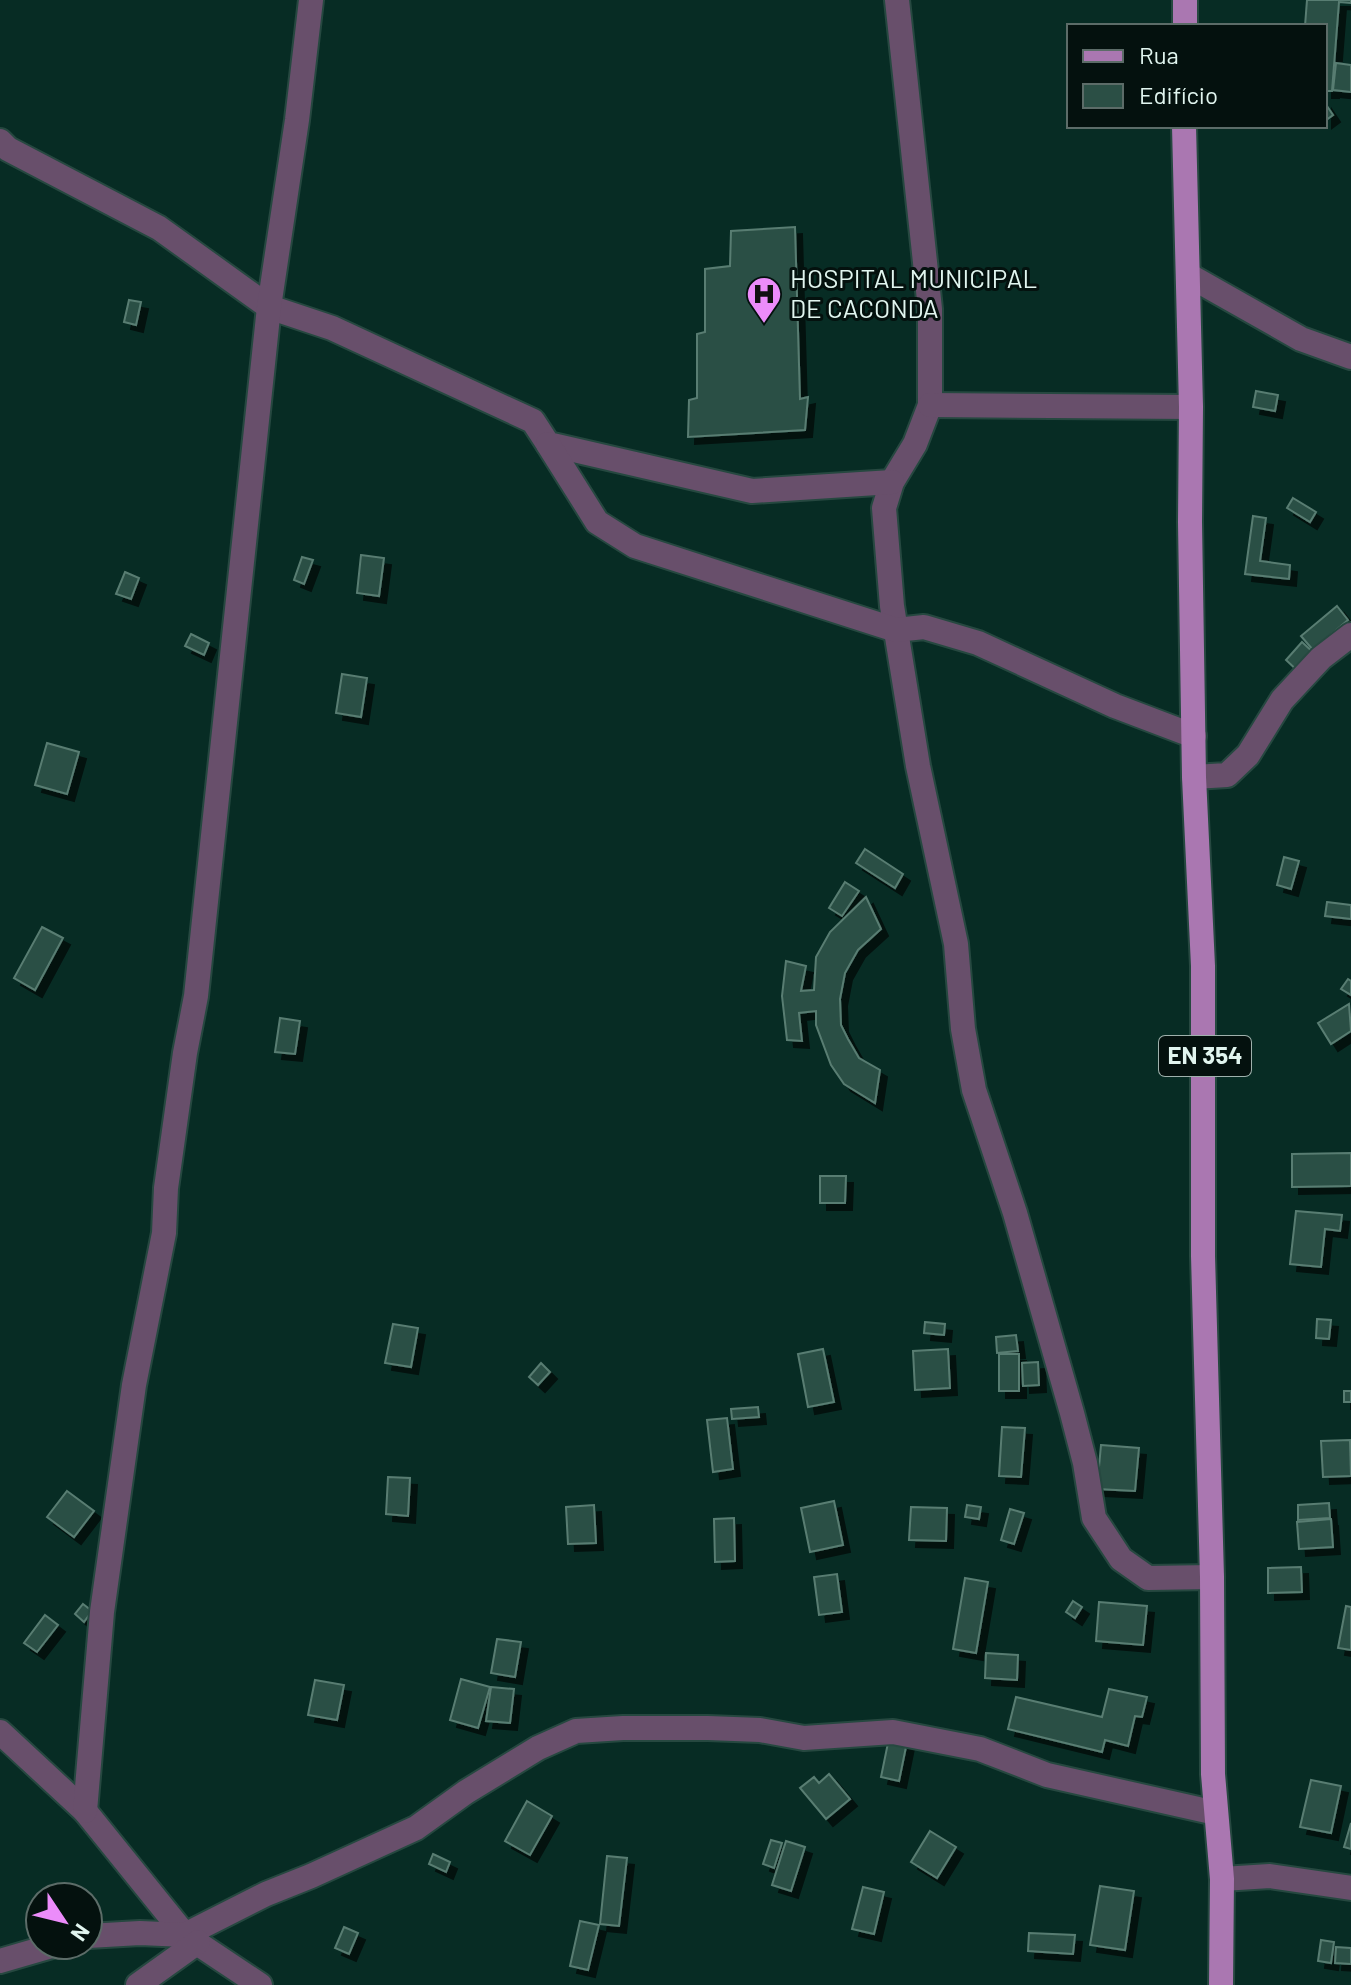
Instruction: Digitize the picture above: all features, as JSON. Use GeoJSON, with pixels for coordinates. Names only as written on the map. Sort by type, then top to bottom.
{"type":"FeatureCollection","features":[{"type":"Feature","properties":{"kind":"main road"},"geometry":{"type":"LineString","coordinates":[[1185,0],[1185,24]]}},
{"type":"Feature","properties":{"kind":"main road","name":"EN 354"},"geometry":{"type":"LineString","coordinates":[[1184,128],[1191,407],[1194,777],[1203,966],[1203,1256],[1212,1577],[1213,1774],[1222,1879],[1221,1985]]}},
{"type":"Feature","properties":{"kind":"street"},"geometry":{"type":"LineString","coordinates":[[85,1811],[102,1612],[134,1385],[164,1233],[166,1188],[196,996],[269,307],[311,0]]}},
{"type":"Feature","properties":{"kind":"street"},"geometry":{"type":"LineString","coordinates":[[897,0],[930,309],[930,405],[915,444],[892,482],[884,508],[896,630],[918,766],[956,944],[963,1029],[974,1090],[1015,1213],[1072,1413],[1085,1463],[1094,1518],[1121,1559],[1148,1578],[1212,1577]]}},
{"type":"Feature","properties":{"kind":"street"},"geometry":{"type":"LineString","coordinates":[[3,146],[159,228],[269,307],[332,328],[533,421],[597,522],[635,546],[896,630],[924,627],[978,643],[1115,706],[1194,736]]}},
{"type":"Feature","properties":{"kind":"street"},"geometry":{"type":"LineString","coordinates":[[1188,275],[1301,339],[1351,357]]}},
{"type":"Feature","properties":{"kind":"street"},"geometry":{"type":"LineString","coordinates":[[930,405],[1191,407]]}},
{"type":"Feature","properties":{"kind":"street"},"geometry":{"type":"LineString","coordinates":[[548,444],[752,491],[892,482]]}},
{"type":"Feature","properties":{"kind":"street"},"geometry":{"type":"LineString","coordinates":[[1194,777],[1227,775],[1248,755],[1282,700],[1321,658],[1351,635]]}},
{"type":"Feature","properties":{"kind":"street"},"geometry":{"type":"LineString","coordinates":[[138,1985],[192,1938],[266,1894],[416,1828],[466,1792],[538,1748],[576,1731],[708,1728],[760,1730],[804,1738],[893,1732],[980,1749],[1047,1775],[1216,1813]]}},
{"type":"Feature","properties":{"kind":"street"},"geometry":{"type":"LineString","coordinates":[[0,1732],[85,1811],[192,1938],[260,1985]]}},
{"type":"Feature","properties":{"kind":"street"},"geometry":{"type":"LineString","coordinates":[[1222,1879],[1270,1876],[1351,1888]]}},
{"type":"Feature","properties":{"kind":"street"},"geometry":{"type":"LineString","coordinates":[[104,1935],[140,1933],[192,1938]]}},
{"type":"Feature","properties":{"kind":"street"},"geometry":{"type":"LineString","coordinates":[[0,1961],[24,1954]]}},
{"type":"Feature","properties":{"kind":"building"},"geometry":{"type":"Polygon","coordinates":[[[1307,0],[1351,0],[1351,3],[1339,2],[1332,91],[1327,91],[1327,24],[1305,24],[1307,0]]]}},
{"type":"Feature","properties":{"kind":"building"},"geometry":{"type":"Polygon","coordinates":[[[1336,63],[1351,65],[1351,92],[1333,90],[1336,63]]]}},
{"type":"Feature","properties":{"kind":"building"},"geometry":{"type":"Polygon","coordinates":[[[1327,106],[1333,115],[1327,120],[1327,106]]]}},
{"type":"Feature","properties":{"kind":"building"},"geometry":{"type":"Polygon","coordinates":[[[795,227],[800,399],[808,397],[805,430],[688,437],[689,400],[697,398],[697,334],[705,332],[705,269],[730,266],[731,231],[795,227]]]}},
{"type":"Feature","properties":{"kind":"building"},"geometry":{"type":"Polygon","coordinates":[[[129,300],[141,302],[136,325],[124,322],[129,300]]]}},
{"type":"Feature","properties":{"kind":"building"},"geometry":{"type":"Polygon","coordinates":[[[1256,391],[1278,395],[1275,411],[1253,407],[1256,391]]]}},
{"type":"Feature","properties":{"kind":"building"},"geometry":{"type":"Polygon","coordinates":[[[1293,498],[1316,512],[1310,522],[1287,508],[1293,498]]]}},
{"type":"Feature","properties":{"kind":"building"},"geometry":{"type":"Polygon","coordinates":[[[1253,516],[1266,518],[1260,561],[1290,565],[1289,579],[1245,574],[1253,516]]]}},
{"type":"Feature","properties":{"kind":"building"},"geometry":{"type":"Polygon","coordinates":[[[361,555],[384,558],[379,596],[357,593],[361,555]]]}},
{"type":"Feature","properties":{"kind":"building"},"geometry":{"type":"Polygon","coordinates":[[[302,557],[313,560],[304,584],[294,580],[302,557]]]}},
{"type":"Feature","properties":{"kind":"building"},"geometry":{"type":"Polygon","coordinates":[[[125,572],[139,578],[131,599],[116,594],[125,572]]]}},
{"type":"Feature","properties":{"kind":"building"},"geometry":{"type":"Polygon","coordinates":[[[1337,606],[1348,620],[1313,650],[1301,636],[1337,606]]]}},
{"type":"Feature","properties":{"kind":"building"},"geometry":{"type":"Polygon","coordinates":[[[191,634],[209,643],[204,655],[185,646],[191,634]]]}},
{"type":"Feature","properties":{"kind":"building"},"geometry":{"type":"Polygon","coordinates":[[[1302,642],[1316,655],[1300,673],[1286,660],[1302,642]]]}},
{"type":"Feature","properties":{"kind":"building"},"geometry":{"type":"Polygon","coordinates":[[[342,674],[367,678],[361,717],[336,713],[342,674]]]}},
{"type":"Feature","properties":{"kind":"building"},"geometry":{"type":"Polygon","coordinates":[[[47,743],[79,752],[67,794],[35,785],[47,743]]]}},
{"type":"Feature","properties":{"kind":"building"},"geometry":{"type":"Polygon","coordinates":[[[865,849],[903,874],[895,888],[856,863],[865,849]]]}},
{"type":"Feature","properties":{"kind":"building"},"geometry":{"type":"Polygon","coordinates":[[[1284,857],[1299,861],[1291,889],[1277,885],[1284,857]]]}},
{"type":"Feature","properties":{"kind":"building"},"geometry":{"type":"Polygon","coordinates":[[[845,882],[859,891],[842,916],[829,908],[845,882]]]}},
{"type":"Feature","properties":{"kind":"building"},"geometry":{"type":"Polygon","coordinates":[[[866,897],[881,929],[858,950],[845,973],[840,999],[841,1025],[859,1058],[880,1070],[875,1103],[844,1084],[831,1065],[816,1025],[816,1011],[799,1013],[802,1041],[787,1040],[782,996],[786,961],[806,966],[801,991],[814,990],[816,957],[830,932],[866,897]]]}},
{"type":"Feature","properties":{"kind":"building"},"geometry":{"type":"Polygon","coordinates":[[[1327,902],[1351,905],[1351,919],[1325,916],[1327,902]]]}},
{"type":"Feature","properties":{"kind":"building"},"geometry":{"type":"Polygon","coordinates":[[[42,927],[63,938],[35,990],[14,978],[42,927]]]}},
{"type":"Feature","properties":{"kind":"building"},"geometry":{"type":"Polygon","coordinates":[[[1348,979],[1351,981],[1351,995],[1341,989],[1348,979]]]}},
{"type":"Feature","properties":{"kind":"building"},"geometry":{"type":"Polygon","coordinates":[[[1349,1004],[1351,1031],[1331,1044],[1318,1023],[1349,1004]]]}},
{"type":"Feature","properties":{"kind":"building"},"geometry":{"type":"Polygon","coordinates":[[[280,1018],[300,1021],[295,1054],[275,1052],[280,1018]]]}},
{"type":"Feature","properties":{"kind":"building"},"geometry":{"type":"Polygon","coordinates":[[[1351,1153],[1351,1186],[1292,1187],[1292,1154],[1351,1153]]]}},
{"type":"Feature","properties":{"kind":"building"},"geometry":{"type":"Polygon","coordinates":[[[820,1176],[846,1176],[845,1203],[820,1203],[820,1176]]]}},
{"type":"Feature","properties":{"kind":"building"},"geometry":{"type":"Polygon","coordinates":[[[1296,1211],[1342,1215],[1340,1231],[1325,1229],[1321,1267],[1290,1264],[1296,1211]]]}},
{"type":"Feature","properties":{"kind":"building"},"geometry":{"type":"Polygon","coordinates":[[[1317,1319],[1331,1320],[1329,1339],[1316,1338],[1317,1319]]]}},
{"type":"Feature","properties":{"kind":"building"},"geometry":{"type":"Polygon","coordinates":[[[925,1322],[945,1324],[944,1335],[924,1333],[925,1322]]]}},
{"type":"Feature","properties":{"kind":"building"},"geometry":{"type":"Polygon","coordinates":[[[393,1324],[418,1328],[411,1367],[385,1363],[393,1324]]]}},
{"type":"Feature","properties":{"kind":"building"},"geometry":{"type":"Polygon","coordinates":[[[1016,1335],[1018,1351],[997,1353],[996,1337],[1016,1335]]]}},
{"type":"Feature","properties":{"kind":"building"},"geometry":{"type":"Polygon","coordinates":[[[823,1349],[834,1402],[808,1407],[798,1354],[823,1349]]]}},
{"type":"Feature","properties":{"kind":"building"},"geometry":{"type":"Polygon","coordinates":[[[948,1349],[950,1388],[915,1390],[913,1351],[948,1349]]]}},
{"type":"Feature","properties":{"kind":"building"},"geometry":{"type":"Polygon","coordinates":[[[999,1354],[1019,1354],[1019,1391],[999,1391],[999,1354]]]}},
{"type":"Feature","properties":{"kind":"building"},"geometry":{"type":"Polygon","coordinates":[[[1038,1362],[1039,1385],[1023,1386],[1022,1363],[1038,1362]]]}},
{"type":"Feature","properties":{"kind":"building"},"geometry":{"type":"Polygon","coordinates":[[[541,1363],[550,1372],[538,1385],[529,1377],[541,1363]]]}},
{"type":"Feature","properties":{"kind":"building"},"geometry":{"type":"Polygon","coordinates":[[[1344,1391],[1351,1391],[1351,1402],[1344,1402],[1344,1391]]]}},
{"type":"Feature","properties":{"kind":"building"},"geometry":{"type":"Polygon","coordinates":[[[758,1407],[759,1417],[732,1419],[731,1409],[758,1407]]]}},
{"type":"Feature","properties":{"kind":"building"},"geometry":{"type":"Polygon","coordinates":[[[727,1418],[733,1469],[713,1472],[707,1420],[727,1418]]]}},
{"type":"Feature","properties":{"kind":"building"},"geometry":{"type":"Polygon","coordinates":[[[1002,1427],[1025,1428],[1021,1477],[999,1476],[1002,1427]]]}},
{"type":"Feature","properties":{"kind":"building"},"geometry":{"type":"Polygon","coordinates":[[[1350,1440],[1351,1476],[1323,1477],[1321,1441],[1350,1440]]]}},
{"type":"Feature","properties":{"kind":"building"},"geometry":{"type":"Polygon","coordinates":[[[1101,1445],[1139,1448],[1135,1491],[1097,1489],[1101,1445]]]}},
{"type":"Feature","properties":{"kind":"building"},"geometry":{"type":"Polygon","coordinates":[[[388,1477],[410,1478],[408,1516],[386,1514],[388,1477]]]}},
{"type":"Feature","properties":{"kind":"building"},"geometry":{"type":"Polygon","coordinates":[[[67,1491],[94,1511],[74,1537],[47,1517],[67,1491]]]}},
{"type":"Feature","properties":{"kind":"building"},"geometry":{"type":"Polygon","coordinates":[[[834,1501],[843,1545],[810,1552],[801,1508],[834,1501]]]}},
{"type":"Feature","properties":{"kind":"building"},"geometry":{"type":"Polygon","coordinates":[[[1329,1503],[1330,1518],[1298,1520],[1298,1505],[1329,1503]]]}},
{"type":"Feature","properties":{"kind":"building"},"geometry":{"type":"Polygon","coordinates":[[[594,1505],[596,1543],[568,1544],[566,1507],[594,1505]]]}},
{"type":"Feature","properties":{"kind":"building"},"geometry":{"type":"Polygon","coordinates":[[[967,1505],[981,1507],[979,1519],[965,1517],[967,1505]]]}},
{"type":"Feature","properties":{"kind":"building"},"geometry":{"type":"Polygon","coordinates":[[[911,1507],[947,1508],[946,1541],[909,1540],[911,1507]]]}},
{"type":"Feature","properties":{"kind":"building"},"geometry":{"type":"Polygon","coordinates":[[[1010,1509],[1024,1513],[1014,1544],[1001,1540],[1010,1509]]]}},
{"type":"Feature","properties":{"kind":"building"},"geometry":{"type":"Polygon","coordinates":[[[734,1518],[735,1561],[715,1562],[714,1519],[734,1518]]]}},
{"type":"Feature","properties":{"kind":"building"},"geometry":{"type":"Polygon","coordinates":[[[1331,1519],[1333,1547],[1299,1549],[1297,1522],[1331,1519]]]}},
{"type":"Feature","properties":{"kind":"building"},"geometry":{"type":"Polygon","coordinates":[[[1301,1567],[1302,1592],[1268,1593],[1268,1568],[1301,1567]]]}},
{"type":"Feature","properties":{"kind":"building"},"geometry":{"type":"Polygon","coordinates":[[[837,1574],[842,1612],[819,1615],[814,1577],[837,1574]]]}},
{"type":"Feature","properties":{"kind":"building"},"geometry":{"type":"Polygon","coordinates":[[[965,1578],[988,1582],[976,1653],[953,1649],[965,1578]]]}},
{"type":"Feature","properties":{"kind":"building"},"geometry":{"type":"Polygon","coordinates":[[[1073,1601],[1082,1607],[1075,1618],[1066,1612],[1073,1601]]]}},
{"type":"Feature","properties":{"kind":"building"},"geometry":{"type":"Polygon","coordinates":[[[1099,1602],[1147,1606],[1143,1645],[1096,1641],[1099,1602]]]}},
{"type":"Feature","properties":{"kind":"building"},"geometry":{"type":"Polygon","coordinates":[[[83,1604],[92,1611],[84,1622],[75,1614],[83,1604]]]}},
{"type":"Feature","properties":{"kind":"building"},"geometry":{"type":"Polygon","coordinates":[[[1346,1606],[1351,1607],[1351,1650],[1338,1648],[1346,1606]]]}},
{"type":"Feature","properties":{"kind":"building"},"geometry":{"type":"Polygon","coordinates":[[[45,1615],[58,1625],[37,1652],[24,1643],[45,1615]]]}},
{"type":"Feature","properties":{"kind":"building"},"geometry":{"type":"Polygon","coordinates":[[[497,1639],[521,1642],[515,1677],[491,1673],[497,1639]]]}},
{"type":"Feature","properties":{"kind":"building"},"geometry":{"type":"Polygon","coordinates":[[[986,1653],[1018,1655],[1017,1680],[985,1678],[986,1653]]]}},
{"type":"Feature","properties":{"kind":"building"},"geometry":{"type":"Polygon","coordinates":[[[461,1679],[490,1687],[478,1728],[450,1720],[461,1679]]]}},
{"type":"Feature","properties":{"kind":"building"},"geometry":{"type":"Polygon","coordinates":[[[315,1680],[344,1685],[337,1720],[308,1715],[315,1680]]]}},
{"type":"Feature","properties":{"kind":"building"},"geometry":{"type":"Polygon","coordinates":[[[491,1687],[514,1689],[510,1723],[486,1721],[491,1687]]]}},
{"type":"Feature","properties":{"kind":"building"},"geometry":{"type":"Polygon","coordinates":[[[1109,1689],[1147,1697],[1142,1717],[1135,1716],[1128,1746],[1105,1740],[1102,1752],[1008,1729],[1016,1697],[1102,1717],[1109,1689]]]}},
{"type":"Feature","properties":{"kind":"building"},"geometry":{"type":"Polygon","coordinates":[[[889,1738],[907,1742],[899,1781],[881,1777],[889,1738]]]}},
{"type":"Feature","properties":{"kind":"building"},"geometry":{"type":"Polygon","coordinates":[[[829,1774],[850,1799],[826,1819],[800,1788],[814,1777],[819,1783],[829,1774]]]}},
{"type":"Feature","properties":{"kind":"building"},"geometry":{"type":"Polygon","coordinates":[[[1311,1780],[1341,1786],[1331,1833],[1300,1827],[1311,1780]]]}},
{"type":"Feature","properties":{"kind":"building"},"geometry":{"type":"Polygon","coordinates":[[[527,1801],[552,1816],[530,1855],[505,1841],[527,1801]]]}},
{"type":"Feature","properties":{"kind":"building"},"geometry":{"type":"Polygon","coordinates":[[[1351,1823],[1351,1849],[1344,1847],[1351,1823]]]}},
{"type":"Feature","properties":{"kind":"building"},"geometry":{"type":"Polygon","coordinates":[[[930,1831],[956,1847],[937,1878],[911,1862],[930,1831]]]}},
{"type":"Feature","properties":{"kind":"building"},"geometry":{"type":"Polygon","coordinates":[[[771,1840],[782,1843],[774,1868],[763,1864],[771,1840]]]}},
{"type":"Feature","properties":{"kind":"building"},"geometry":{"type":"Polygon","coordinates":[[[786,1841],[805,1847],[791,1891],[772,1885],[786,1841]]]}},
{"type":"Feature","properties":{"kind":"building"},"geometry":{"type":"Polygon","coordinates":[[[433,1854],[450,1862],[446,1872],[429,1864],[433,1854]]]}},
{"type":"Feature","properties":{"kind":"building"},"geometry":{"type":"Polygon","coordinates":[[[607,1856],[627,1858],[619,1926],[600,1924],[607,1856]]]}},
{"type":"Feature","properties":{"kind":"building"},"geometry":{"type":"Polygon","coordinates":[[[1100,1886],[1134,1891],[1125,1950],[1090,1945],[1100,1886]]]}},
{"type":"Feature","properties":{"kind":"building"},"geometry":{"type":"Polygon","coordinates":[[[863,1887],[884,1892],[874,1934],[852,1929],[863,1887]]]}},
{"type":"Feature","properties":{"kind":"building"},"geometry":{"type":"Polygon","coordinates":[[[580,1921],[599,1925],[588,1970],[570,1966],[580,1921]]]}},
{"type":"Feature","properties":{"kind":"building"},"geometry":{"type":"Polygon","coordinates":[[[344,1927],[358,1933],[349,1954],[335,1948],[344,1927]]]}},
{"type":"Feature","properties":{"kind":"building"},"geometry":{"type":"Polygon","coordinates":[[[1029,1933],[1075,1935],[1073,1954],[1028,1951],[1029,1933]]]}},
{"type":"Feature","properties":{"kind":"building"},"geometry":{"type":"Polygon","coordinates":[[[1321,1940],[1334,1942],[1331,1963],[1318,1961],[1321,1940]]]}},
{"type":"Feature","properties":{"kind":"building"},"geometry":{"type":"Polygon","coordinates":[[[1336,1947],[1351,1948],[1351,1964],[1335,1963],[1336,1947]]]}},
{"type":"Feature","properties":{"kind":"place","name":"HOSPITAL MUNICIPAL DE CACONDA"},"geometry":{"type":"Point","coordinates":[764,325]}}]}
